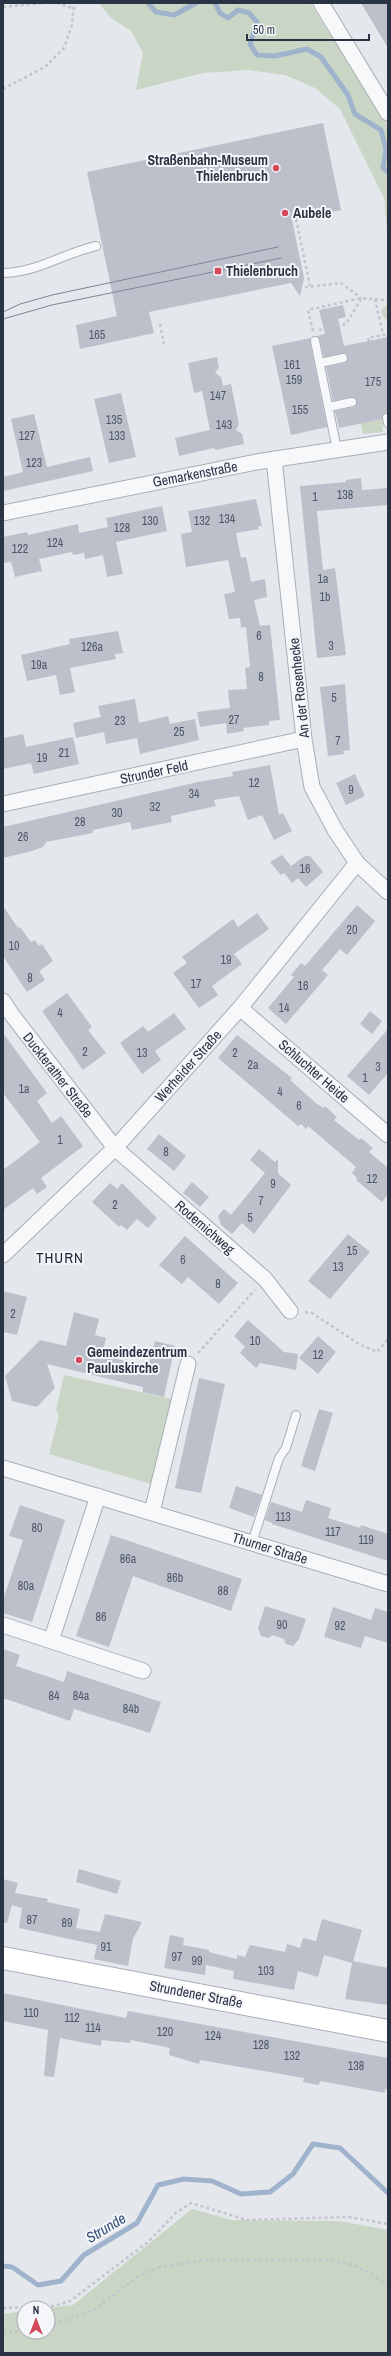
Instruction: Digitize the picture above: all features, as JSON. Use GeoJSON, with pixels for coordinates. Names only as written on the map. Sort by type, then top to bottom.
{"type":"FeatureCollection","features":[{"type":"Feature","properties":{"kind":"street"},"geometry":{"type":"LineString","coordinates":[[321,3],[388,113]]}},
{"type":"Feature","properties":{"kind":"street","name":"Gemarkenstraße"},"geometry":{"type":"LineString","coordinates":[[3,513],[274,459],[388,442]]}},
{"type":"Feature","properties":{"kind":"street","name":"An der Rosenhecke"},"geometry":{"type":"LineString","coordinates":[[274,459],[304,739],[312,787],[335,830],[357,863],[388,892]]}},
{"type":"Feature","properties":{"kind":"street","name":"Strunder Feld"},"geometry":{"type":"LineString","coordinates":[[3,804],[304,739]]}},
{"type":"Feature","properties":{"kind":"street","name":"Werheider Straße"},"geometry":{"type":"LineString","coordinates":[[3,1256],[115,1148],[240,1008],[357,863]]}},
{"type":"Feature","properties":{"kind":"street","name":"Duckterather Straße"},"geometry":{"type":"LineString","coordinates":[[3,1001],[12,1015],[115,1148]]}},
{"type":"Feature","properties":{"kind":"street","name":"Schluchter Heide"},"geometry":{"type":"LineString","coordinates":[[240,1008],[388,1135]]}},
{"type":"Feature","properties":{"kind":"street","name":"Rodemichweg"},"geometry":{"type":"LineString","coordinates":[[115,1148],[265,1279],[290,1311]]}},
{"type":"Feature","properties":{"kind":"street"},"geometry":{"type":"LineString","coordinates":[[152,1512],[188,1364]]}},
{"type":"Feature","properties":{"kind":"street","name":"Thurner Straße"},"geometry":{"type":"LineString","coordinates":[[3,1468],[388,1584]]}},
{"type":"Feature","properties":{"kind":"street"},"geometry":{"type":"LineString","coordinates":[[51,1641],[98,1496]]}},
{"type":"Feature","properties":{"kind":"street"},"geometry":{"type":"LineString","coordinates":[[3,1625],[143,1671]]}},
{"type":"Feature","properties":{"kind":"street","name":"Strundener Straße"},"geometry":{"type":"LineString","coordinates":[[3,1958],[388,2031]]}},
{"type":"Feature","properties":{"kind":"lane"},"geometry":{"type":"LineString","coordinates":[[3,273],[27,269],[77,251],[96,246]]}},
{"type":"Feature","properties":{"kind":"lane"},"geometry":{"type":"LineString","coordinates":[[315,341],[337,450]]}},
{"type":"Feature","properties":{"kind":"lane"},"geometry":{"type":"LineString","coordinates":[[320,363],[343,358]]}},
{"type":"Feature","properties":{"kind":"lane"},"geometry":{"type":"LineString","coordinates":[[329,407],[352,402]]}},
{"type":"Feature","properties":{"kind":"lane"},"geometry":{"type":"LineString","coordinates":[[252,1542],[279,1458],[286,1448],[296,1415]]}},
{"type":"Feature","properties":{"kind":"path"},"geometry":{"type":"LineString","coordinates":[[3,7],[45,3]]}},
{"type":"Feature","properties":{"kind":"path"},"geometry":{"type":"LineString","coordinates":[[57,3],[75,9]]}},
{"type":"Feature","properties":{"kind":"path"},"geometry":{"type":"LineString","coordinates":[[3,89],[45,67],[64,48],[75,9],[74,3]]}},
{"type":"Feature","properties":{"kind":"path"},"geometry":{"type":"LineString","coordinates":[[296,219],[310,286]]}},
{"type":"Feature","properties":{"kind":"path"},"geometry":{"type":"LineString","coordinates":[[299,288],[341,283],[361,298]]}},
{"type":"Feature","properties":{"kind":"path"},"geometry":{"type":"LineString","coordinates":[[313,332],[346,324],[361,298]]}},
{"type":"Feature","properties":{"kind":"path"},"geometry":{"type":"LineString","coordinates":[[315,341],[308,310],[361,298],[388,298]]}},
{"type":"Feature","properties":{"kind":"path"},"geometry":{"type":"LineString","coordinates":[[375,299],[382,335]]}},
{"type":"Feature","properties":{"kind":"path"},"geometry":{"type":"LineString","coordinates":[[160,324],[164,344]]}},
{"type":"Feature","properties":{"kind":"path"},"geometry":{"type":"LineString","coordinates":[[369,341],[368,338],[388,334]]}},
{"type":"Feature","properties":{"kind":"path"},"geometry":{"type":"LineString","coordinates":[[188,1364],[265,1279]]}},
{"type":"Feature","properties":{"kind":"path"},"geometry":{"type":"LineString","coordinates":[[290,1311],[312,1313],[359,1344],[377,1352],[388,1339]]}},
{"type":"Feature","properties":{"kind":"path"},"geometry":{"type":"LineString","coordinates":[[3,2308],[55,2306],[70,2301],[148,2242],[176,2213],[191,2203],[247,2220],[349,2217],[388,2224]]}},
{"type":"Feature","properties":{"kind":"path"},"geometry":{"type":"LineString","coordinates":[[56,2324],[95,2309],[140,2274],[181,2262],[206,2260],[332,2260],[359,2267],[379,2278],[388,2287]]}},
{"type":"Feature","properties":{"kind":"path"},"geometry":{"type":"LineString","coordinates":[[3,2333],[16,2332]]}},
{"type":"Feature","properties":{"kind":"green space"},"geometry":{"type":"Polygon","coordinates":[[[99,3],[310,3],[388,125],[388,241],[384,198],[340,109],[315,88],[285,75],[249,70],[203,73],[136,90],[143,53],[131,31],[110,17],[99,3]]]}},
{"type":"Feature","properties":{"kind":"green space"},"geometry":{"type":"Polygon","coordinates":[[[388,303],[388,321],[383,317],[381,311],[388,303]]]}},
{"type":"Feature","properties":{"kind":"green space"},"geometry":{"type":"Polygon","coordinates":[[[351,345],[367,422],[382,419],[383,432],[363,434],[344,346],[351,345]]]}},
{"type":"Feature","properties":{"kind":"green space"},"geometry":{"type":"Polygon","coordinates":[[[64,1375],[172,1399],[151,1484],[49,1454],[59,1416],[56,1410],[64,1375]]]}},
{"type":"Feature","properties":{"kind":"green space"},"geometry":{"type":"Polygon","coordinates":[[[192,2209],[232,2220],[339,2221],[388,2230],[388,2353],[3,2353],[3,2314],[16,2312],[16,2340],[56,2340],[56,2307],[73,2305],[192,2209]]]}},
{"type":"Feature","properties":{"kind":"building"},"geometry":{"type":"Polygon","coordinates":[[[361,3],[388,3],[388,48],[361,3]]]}},
{"type":"Feature","properties":{"kind":"building"},"geometry":{"type":"Polygon","coordinates":[[[323,123],[341,210],[292,220],[304,278],[300,296],[291,283],[149,312],[154,333],[80,349],[76,325],[117,316],[87,172],[323,123]]]}},
{"type":"Feature","properties":{"kind":"building"},"geometry":{"type":"Polygon","coordinates":[[[343,305],[346,317],[338,319],[344,346],[388,337],[388,413],[383,414],[382,419],[339,428],[335,411],[354,407],[357,401],[351,397],[333,401],[326,367],[345,363],[348,356],[342,353],[324,357],[320,340],[317,336],[325,334],[319,310],[343,305]]]}},
{"type":"Feature","properties":{"kind":"building"},"geometry":{"type":"Polygon","coordinates":[[[311,338],[310,342],[327,427],[291,435],[272,346],[311,338]]]}},
{"type":"Feature","properties":{"kind":"building"},"geometry":{"type":"Polygon","coordinates":[[[217,357],[219,367],[215,373],[221,377],[223,386],[231,384],[239,424],[236,430],[242,434],[244,444],[215,450],[214,448],[179,456],[175,438],[210,430],[202,391],[194,393],[188,363],[217,357]]]}},
{"type":"Feature","properties":{"kind":"building"},"geometry":{"type":"Polygon","coordinates":[[[121,393],[136,457],[109,463],[94,399],[121,393]]]}},
{"type":"Feature","properties":{"kind":"building"},"geometry":{"type":"Polygon","coordinates":[[[34,414],[47,467],[90,457],[93,471],[3,491],[3,477],[23,472],[11,419],[34,414]]]}},
{"type":"Feature","properties":{"kind":"building"},"geometry":{"type":"Polygon","coordinates":[[[361,478],[362,490],[388,488],[388,505],[317,511],[323,570],[335,568],[346,655],[317,658],[300,486],[346,482],[346,480],[361,478]]]}},
{"type":"Feature","properties":{"kind":"building"},"geometry":{"type":"Polygon","coordinates":[[[256,499],[262,526],[258,526],[259,529],[236,533],[241,558],[246,557],[251,582],[265,579],[267,597],[254,600],[260,626],[270,625],[280,720],[269,721],[269,725],[243,728],[244,731],[227,734],[226,723],[200,727],[197,712],[230,708],[228,690],[247,689],[245,668],[250,667],[246,627],[241,628],[240,618],[229,619],[224,594],[235,592],[228,560],[186,567],[181,534],[192,532],[188,511],[256,499]]]}},
{"type":"Feature","properties":{"kind":"building"},"geometry":{"type":"Polygon","coordinates":[[[162,506],[167,531],[116,542],[123,574],[107,577],[103,555],[85,559],[84,553],[73,555],[72,552],[39,559],[42,571],[15,577],[11,562],[3,563],[3,537],[27,532],[28,535],[78,524],[79,533],[108,527],[106,518],[162,506]]]}},
{"type":"Feature","properties":{"kind":"building"},"geometry":{"type":"Polygon","coordinates":[[[118,631],[123,653],[115,654],[116,659],[70,668],[75,692],[60,695],[56,675],[27,681],[21,655],[70,644],[69,639],[118,631]]]}},
{"type":"Feature","properties":{"kind":"building"},"geometry":{"type":"Polygon","coordinates":[[[345,684],[350,750],[343,751],[345,754],[328,756],[320,687],[345,684]]]}},
{"type":"Feature","properties":{"kind":"building"},"geometry":{"type":"Polygon","coordinates":[[[135,699],[139,723],[168,716],[170,724],[195,719],[199,740],[140,754],[137,738],[106,744],[104,732],[76,738],[73,723],[101,717],[98,706],[135,699]]]}},
{"type":"Feature","properties":{"kind":"building"},"geometry":{"type":"Polygon","coordinates":[[[23,734],[26,747],[73,737],[79,764],[34,774],[31,763],[3,769],[3,738],[23,734]]]}},
{"type":"Feature","properties":{"kind":"building"},"geometry":{"type":"Polygon","coordinates":[[[270,765],[279,815],[283,813],[292,831],[274,840],[262,815],[248,820],[239,796],[214,800],[216,806],[171,816],[172,822],[132,830],[130,822],[93,830],[93,833],[46,842],[43,847],[3,858],[3,827],[198,782],[233,776],[232,772],[270,765]]]}},
{"type":"Feature","properties":{"kind":"building"},"geometry":{"type":"Polygon","coordinates":[[[355,774],[365,796],[346,805],[336,783],[355,774]]]}},
{"type":"Feature","properties":{"kind":"building"},"geometry":{"type":"Polygon","coordinates":[[[282,855],[291,866],[305,856],[310,856],[323,872],[306,887],[298,878],[292,883],[284,873],[281,875],[270,862],[282,855]]]}},
{"type":"Feature","properties":{"kind":"building"},"geometry":{"type":"Polygon","coordinates":[[[357,905],[375,921],[347,955],[340,949],[322,970],[328,975],[286,1024],[268,1008],[294,977],[291,975],[301,963],[305,966],[357,905]]]}},
{"type":"Feature","properties":{"kind":"building"},"geometry":{"type":"Polygon","coordinates":[[[3,906],[18,928],[20,927],[31,942],[35,940],[39,946],[42,944],[53,961],[39,971],[45,980],[27,992],[3,956],[3,906]]]}},
{"type":"Feature","properties":{"kind":"building"},"geometry":{"type":"Polygon","coordinates":[[[257,913],[269,929],[234,954],[242,964],[212,986],[218,995],[199,1008],[173,973],[187,963],[182,957],[233,919],[238,927],[257,913]]]}},
{"type":"Feature","properties":{"kind":"building"},"geometry":{"type":"Polygon","coordinates":[[[67,993],[92,1027],[88,1030],[106,1053],[83,1070],[42,1011],[67,993]]]}},
{"type":"Feature","properties":{"kind":"building"},"geometry":{"type":"Polygon","coordinates":[[[370,1011],[382,1021],[372,1034],[360,1024],[370,1011]]]}},
{"type":"Feature","properties":{"kind":"building"},"geometry":{"type":"Polygon","coordinates":[[[174,1013],[186,1029],[155,1051],[161,1060],[142,1074],[120,1043],[143,1026],[148,1032],[174,1013]]]}},
{"type":"Feature","properties":{"kind":"building"},"geometry":{"type":"Polygon","coordinates":[[[388,1029],[388,1073],[369,1095],[347,1076],[388,1029]]]}},
{"type":"Feature","properties":{"kind":"building"},"geometry":{"type":"Polygon","coordinates":[[[3,1033],[47,1093],[37,1101],[52,1123],[61,1116],[83,1146],[41,1178],[47,1187],[37,1194],[33,1188],[3,1210],[3,1170],[40,1142],[3,1093],[3,1033]]]}},
{"type":"Feature","properties":{"kind":"building"},"geometry":{"type":"Polygon","coordinates":[[[237,1035],[292,1078],[290,1080],[317,1104],[324,1108],[325,1106],[337,1117],[334,1120],[359,1140],[361,1138],[373,1148],[369,1152],[388,1168],[388,1194],[382,1202],[356,1180],[357,1178],[352,1173],[356,1167],[308,1126],[306,1129],[301,1124],[298,1126],[218,1058],[237,1035]]]}},
{"type":"Feature","properties":{"kind":"building"},"geometry":{"type":"Polygon","coordinates":[[[159,1134],[186,1156],[174,1171],[147,1149],[159,1134]]]}},
{"type":"Feature","properties":{"kind":"building"},"geometry":{"type":"Polygon","coordinates":[[[259,1149],[275,1162],[278,1159],[278,1173],[291,1185],[254,1234],[242,1223],[232,1234],[221,1225],[218,1216],[224,1209],[231,1215],[265,1173],[250,1160],[259,1149]]]}},
{"type":"Feature","properties":{"kind":"building"},"geometry":{"type":"Polygon","coordinates":[[[192,1182],[209,1197],[200,1207],[183,1193],[192,1182]]]}},
{"type":"Feature","properties":{"kind":"building"},"geometry":{"type":"Polygon","coordinates":[[[110,1183],[117,1189],[122,1183],[157,1218],[148,1228],[137,1219],[127,1230],[121,1225],[119,1227],[92,1202],[110,1183]]]}},
{"type":"Feature","properties":{"kind":"building"},"geometry":{"type":"Polygon","coordinates":[[[348,1234],[370,1252],[330,1299],[308,1281],[348,1234]]]}},
{"type":"Feature","properties":{"kind":"building"},"geometry":{"type":"Polygon","coordinates":[[[185,1236],[238,1283],[219,1304],[188,1277],[182,1284],[159,1265],[185,1236]]]}},
{"type":"Feature","properties":{"kind":"building"},"geometry":{"type":"Polygon","coordinates":[[[3,1291],[27,1297],[17,1335],[3,1332],[3,1291]]]}},
{"type":"Feature","properties":{"kind":"building"},"geometry":{"type":"Polygon","coordinates":[[[74,1312],[99,1319],[95,1335],[106,1338],[102,1355],[148,1367],[155,1341],[175,1346],[164,1397],[143,1392],[143,1387],[47,1364],[55,1388],[37,1407],[12,1401],[5,1376],[40,1340],[66,1346],[74,1312]]]}},
{"type":"Feature","properties":{"kind":"building"},"geometry":{"type":"Polygon","coordinates":[[[248,1320],[284,1352],[298,1354],[296,1370],[260,1363],[256,1368],[240,1353],[245,1347],[234,1336],[248,1320]]]}},
{"type":"Feature","properties":{"kind":"building"},"geometry":{"type":"Polygon","coordinates":[[[318,1336],[336,1352],[318,1374],[299,1358],[318,1336]]]}},
{"type":"Feature","properties":{"kind":"building"},"geometry":{"type":"Polygon","coordinates":[[[199,1378],[225,1384],[201,1493],[175,1488],[199,1378]]]}},
{"type":"Feature","properties":{"kind":"building"},"geometry":{"type":"Polygon","coordinates":[[[319,1409],[333,1413],[315,1471],[301,1466],[319,1409]]]}},
{"type":"Feature","properties":{"kind":"building"},"geometry":{"type":"Polygon","coordinates":[[[236,1486],[262,1495],[254,1517],[229,1508],[236,1486]]]}},
{"type":"Feature","properties":{"kind":"building"},"geometry":{"type":"Polygon","coordinates":[[[306,1500],[331,1508],[328,1518],[360,1528],[361,1525],[388,1534],[388,1561],[272,1524],[265,1520],[271,1502],[302,1512],[306,1500]]]}},
{"type":"Feature","properties":{"kind":"building"},"geometry":{"type":"Polygon","coordinates":[[[20,1505],[65,1520],[32,1622],[3,1613],[3,1600],[23,1540],[9,1536],[20,1505]]]}},
{"type":"Feature","properties":{"kind":"building"},"geometry":{"type":"Polygon","coordinates":[[[111,1535],[242,1579],[231,1611],[133,1576],[109,1647],[76,1636],[111,1535]]]}},
{"type":"Feature","properties":{"kind":"building"},"geometry":{"type":"Polygon","coordinates":[[[265,1606],[306,1619],[299,1639],[293,1646],[286,1644],[284,1639],[272,1635],[269,1638],[261,1636],[258,1628],[265,1606]]]}},
{"type":"Feature","properties":{"kind":"building"},"geometry":{"type":"Polygon","coordinates":[[[333,1607],[371,1620],[375,1608],[388,1612],[388,1643],[365,1636],[361,1648],[324,1637],[333,1607]]]}},
{"type":"Feature","properties":{"kind":"building"},"geometry":{"type":"Polygon","coordinates":[[[3,1649],[20,1655],[16,1666],[64,1682],[67,1671],[161,1702],[150,1733],[74,1709],[70,1721],[3,1698],[3,1649]]]}},
{"type":"Feature","properties":{"kind":"building"},"geometry":{"type":"Polygon","coordinates":[[[79,1869],[121,1881],[117,1894],[76,1882],[79,1869]]]}},
{"type":"Feature","properties":{"kind":"building"},"geometry":{"type":"Polygon","coordinates":[[[3,1879],[18,1883],[15,1893],[48,1899],[47,1902],[80,1909],[76,1928],[100,1932],[105,1914],[142,1922],[133,1939],[128,1966],[94,1959],[97,1945],[19,1928],[22,1908],[12,1905],[7,1923],[3,1923],[3,1879]]]}},
{"type":"Feature","properties":{"kind":"building"},"geometry":{"type":"Polygon","coordinates":[[[322,1919],[362,1930],[353,1961],[388,1968],[388,2005],[345,1999],[352,1963],[324,1955],[318,1977],[298,1971],[294,1990],[233,1979],[234,1971],[206,1965],[205,1975],[164,1968],[170,1935],[184,1938],[183,1945],[209,1950],[209,1952],[237,1959],[237,1955],[245,1957],[250,1945],[285,1952],[287,1944],[300,1948],[303,1938],[316,1941],[322,1919]]]}},
{"type":"Feature","properties":{"kind":"building"},"geometry":{"type":"Polygon","coordinates":[[[3,1993],[126,2018],[128,2011],[388,2058],[388,2090],[385,2089],[385,2093],[320,2081],[319,2085],[303,2082],[304,2078],[200,2060],[199,2064],[169,2055],[170,2048],[131,2040],[130,2043],[102,2040],[101,2046],[60,2038],[54,2077],[44,2076],[48,2030],[3,2021],[3,1993]]]}},
{"type":"Feature","properties":{"kind":"waterway"},"geometry":{"type":"LineString","coordinates":[[148,3],[156,12],[174,15],[196,3]]}},
{"type":"Feature","properties":{"kind":"waterway"},"geometry":{"type":"LineString","coordinates":[[215,3],[220,13],[228,18],[238,10],[249,13],[257,22],[250,44],[257,55],[275,56],[307,49],[321,57],[348,95],[355,114],[381,130],[386,150],[383,168],[388,172]]}},
{"type":"Feature","properties":{"kind":"waterway","name":"Strunde"},"geometry":{"type":"LineString","coordinates":[[3,2266],[12,2267],[38,2285],[61,2281],[84,2255],[137,2223],[158,2185],[184,2179],[212,2181],[241,2194],[270,2192],[293,2174],[313,2144],[340,2148],[388,2193]]}},
{"type":"Feature","properties":{"kind":"tram line"},"geometry":{"type":"LineString","coordinates":[[3,312],[20,304],[52,295],[278,247]]}},
{"type":"Feature","properties":{"kind":"tram line"},"geometry":{"type":"LineString","coordinates":[[3,319],[52,305],[281,258]]}},
{"type":"Feature","properties":{"kind":"place","name":"Straßenbahn-Museum Thielenbruch"},"geometry":{"type":"Point","coordinates":[276,168]}},
{"type":"Feature","properties":{"kind":"place","name":"Aubele"},"geometry":{"type":"Point","coordinates":[285,213]}},
{"type":"Feature","properties":{"kind":"place","name":"Thielenbruch"},"geometry":{"type":"Point","coordinates":[218,271]}},
{"type":"Feature","properties":{"kind":"place","name":"Gemeindezentrum Pauluskirche"},"geometry":{"type":"Point","coordinates":[79,1360]}},
{"type":"Feature","properties":{"kind":"district","name":"THURN"},"geometry":{"type":"Point","coordinates":[60,1258]}}]}
